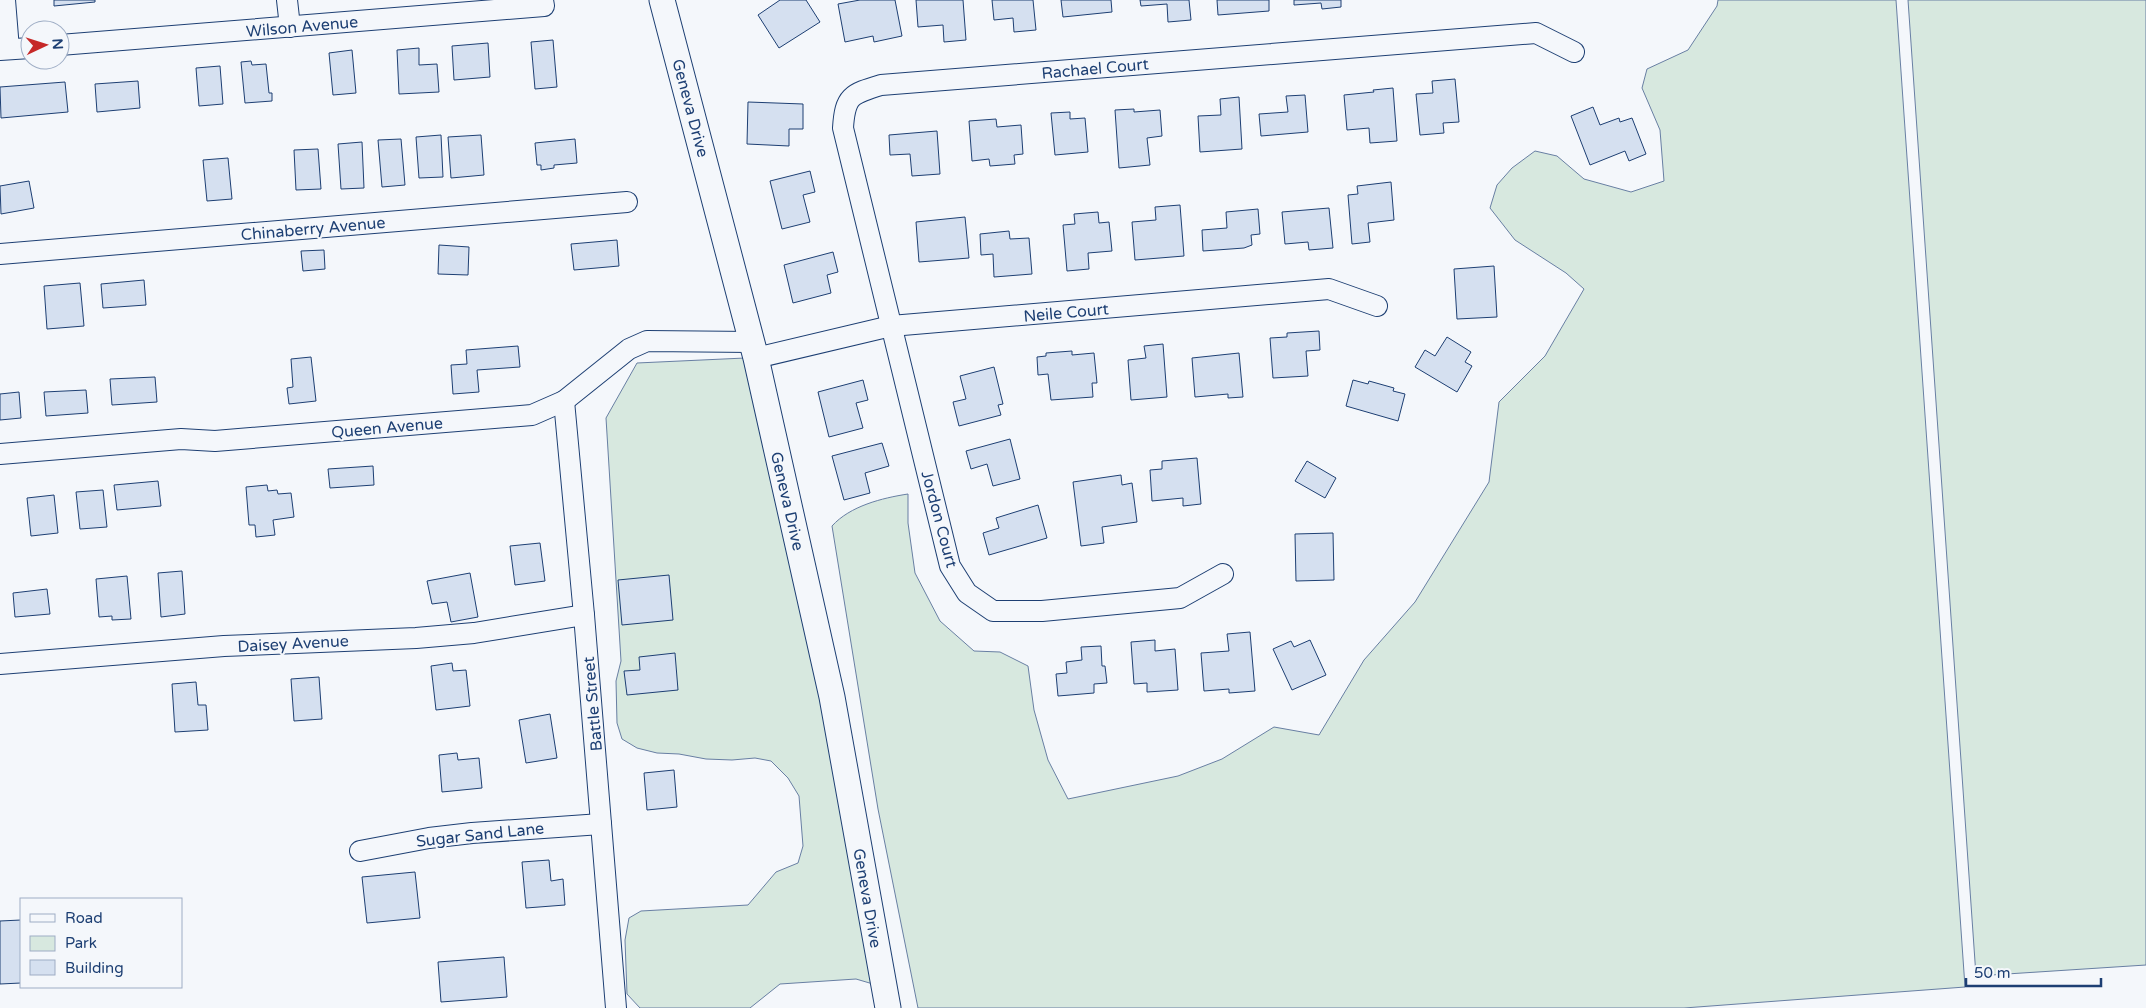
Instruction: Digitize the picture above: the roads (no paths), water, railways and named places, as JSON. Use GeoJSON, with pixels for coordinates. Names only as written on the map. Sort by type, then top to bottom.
{"type":"FeatureCollection","features":[{"type":"Feature","properties":{"kind":"main road","name":"Geneva Drive"},"geometry":{"type":"LineString","coordinates":[[662,0],[754,350],[832,697],[888,1008]]}},
{"type":"Feature","properties":{"kind":"street"},"geometry":{"type":"LineString","coordinates":[[5,0],[5,50],[20,49]]}},
{"type":"Feature","properties":{"kind":"street"},"geometry":{"type":"LineString","coordinates":[[287,0],[290,27]]}},
{"type":"Feature","properties":{"kind":"street","name":"Wilson Avenue"},"geometry":{"type":"LineString","coordinates":[[70,44],[290,27],[543,3]]}},
{"type":"Feature","properties":{"kind":"street","name":"Rachael Court"},"geometry":{"type":"LineString","coordinates":[[891,326],[842,128],[844,108],[856,92],[891,84],[1536,33],[1574,52]]}},
{"type":"Feature","properties":{"kind":"street","name":"Chinaberry Avenue"},"geometry":{"type":"LineString","coordinates":[[0,254],[627,202]]}},
{"type":"Feature","properties":{"kind":"street","name":"Neile Court"},"geometry":{"type":"LineString","coordinates":[[754,350],[891,326],[1329,290],[1377,306]]}},
{"type":"Feature","properties":{"kind":"street","name":"Jordon Court"},"geometry":{"type":"LineString","coordinates":[[891,326],[950,566],[967,593],[993,611],[1042,611],[1180,598],[1223,574]]}},
{"type":"Feature","properties":{"kind":"street","name":"Queen Avenue"},"geometry":{"type":"LineString","coordinates":[[0,454],[181,439],[215,441],[532,415],[564,401],[629,349],[648,341],[754,350]]}},
{"type":"Feature","properties":{"kind":"street","name":"Battle Street"},"geometry":{"type":"LineString","coordinates":[[564,401],[584,615],[616,1008]]}},
{"type":"Feature","properties":{"kind":"street","name":"Daisey Avenue"},"geometry":{"type":"LineString","coordinates":[[0,664],[224,646],[416,638],[474,633],[584,615]]}},
{"type":"Feature","properties":{"kind":"street","name":"Sugar Sand Lane"},"geometry":{"type":"LineString","coordinates":[[360,850],[429,838],[472,833],[601,824]]}}]}
